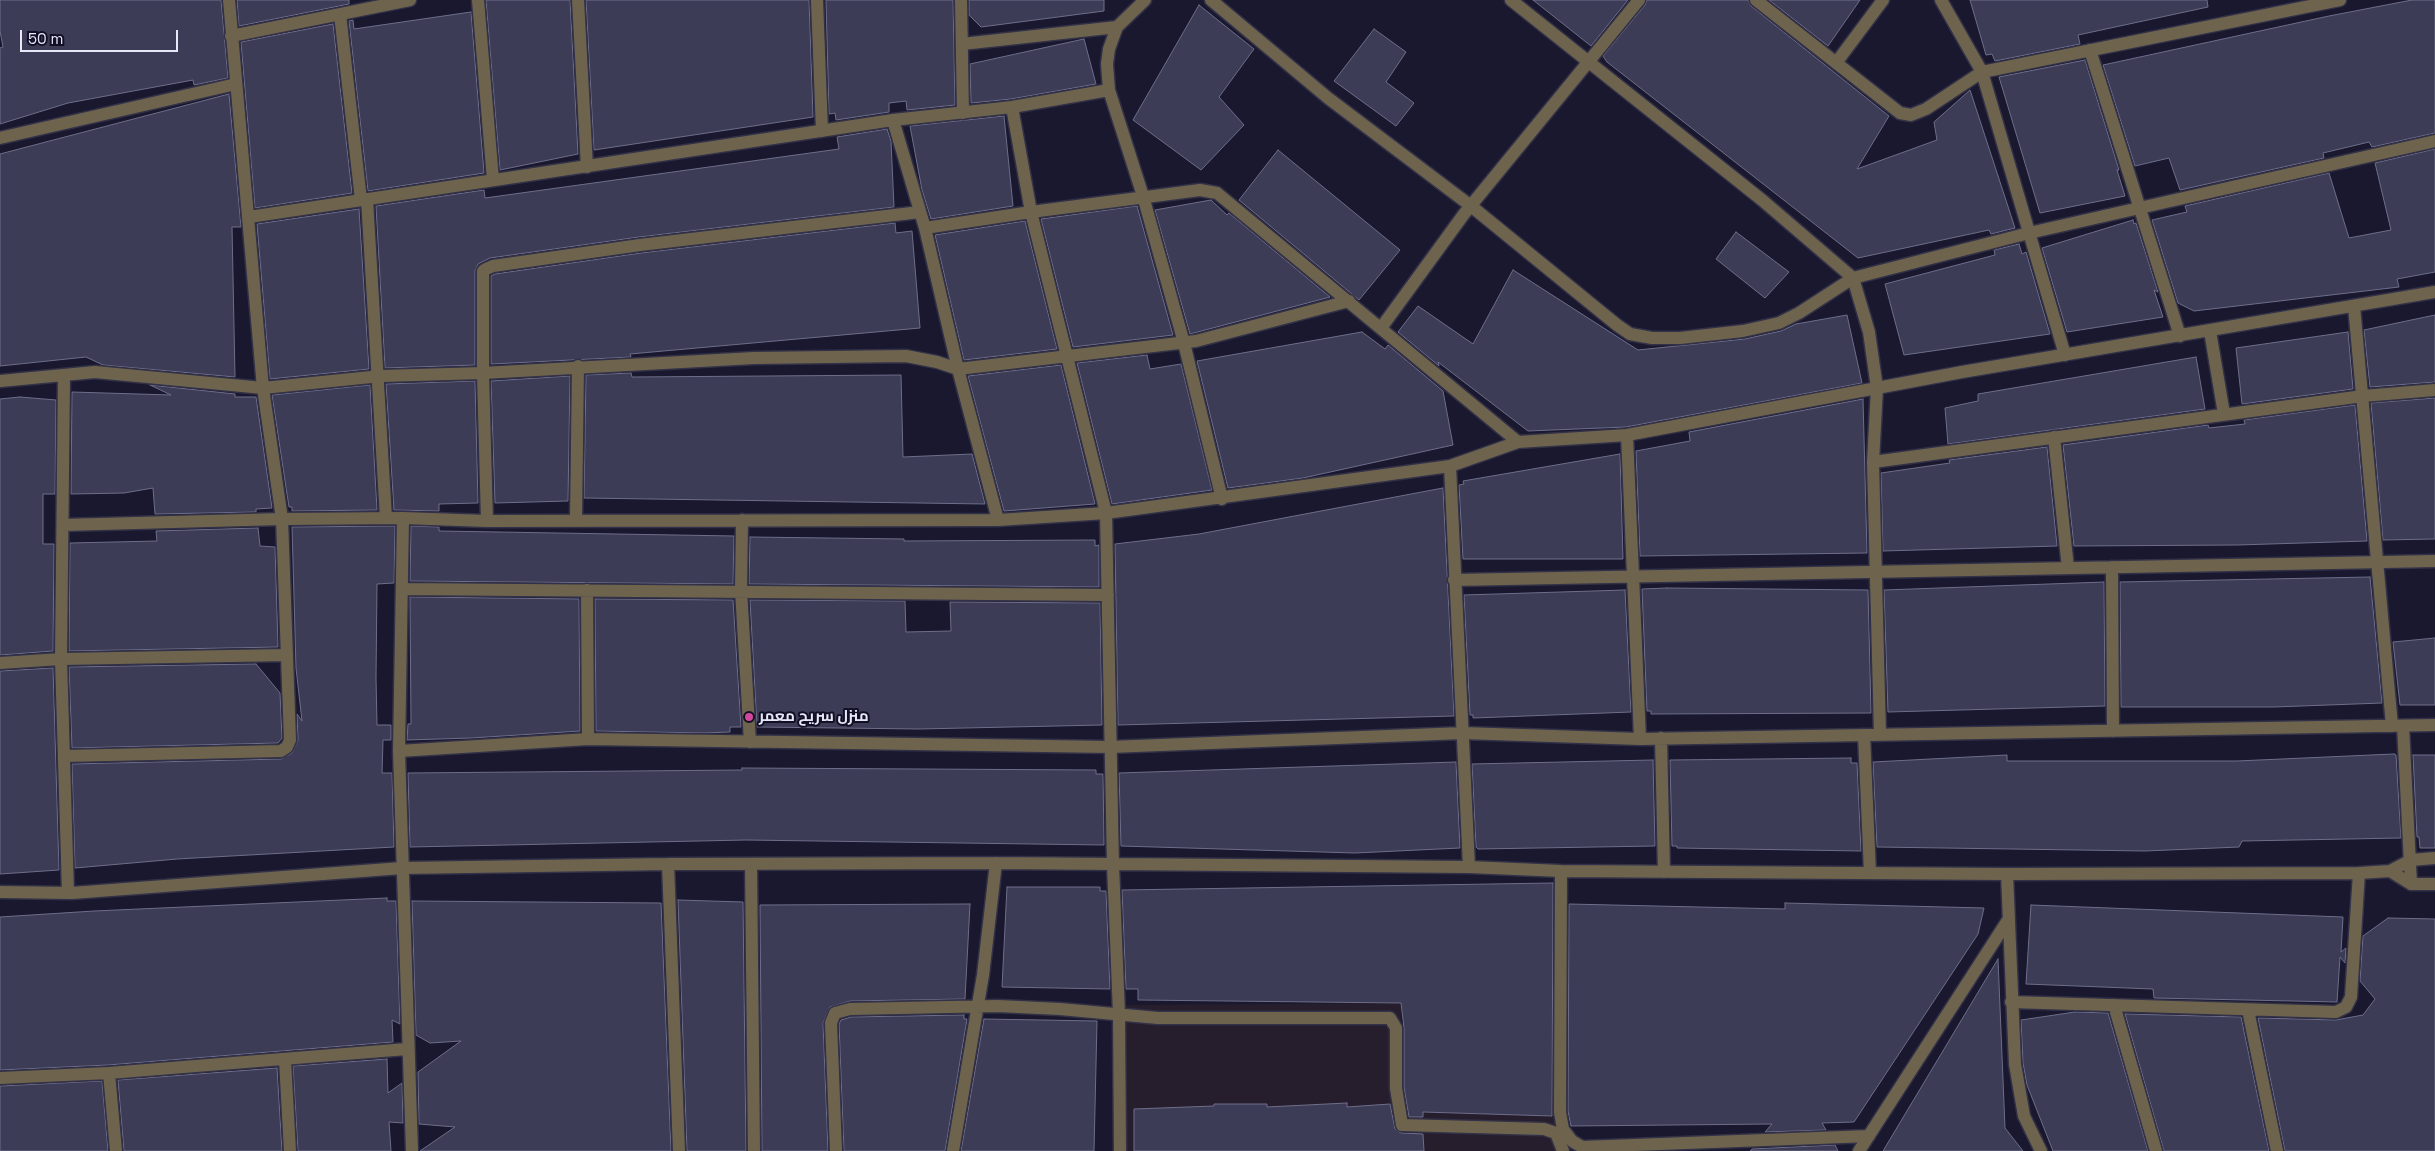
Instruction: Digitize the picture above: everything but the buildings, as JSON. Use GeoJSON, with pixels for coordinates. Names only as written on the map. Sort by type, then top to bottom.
{"type":"FeatureCollection","features":[{"type":"Feature","properties":{"kind":"street"},"geometry":{"type":"LineString","coordinates":[[64,756],[281,751],[290,740],[282,519],[263,388],[229,0]]}},
{"type":"Feature","properties":{"kind":"street"},"geometry":{"type":"LineString","coordinates":[[231,36],[410,0]]}},
{"type":"Feature","properties":{"kind":"street"},"geometry":{"type":"LineString","coordinates":[[478,0],[494,180]]}},
{"type":"Feature","properties":{"kind":"street"},"geometry":{"type":"LineString","coordinates":[[578,0],[587,167]]}},
{"type":"Feature","properties":{"kind":"street"},"geometry":{"type":"LineString","coordinates":[[817,0],[822,131]]}},
{"type":"Feature","properties":{"kind":"street"},"geometry":{"type":"LineString","coordinates":[[961,0],[963,113]]}},
{"type":"Feature","properties":{"kind":"street"},"geometry":{"type":"LineString","coordinates":[[1145,0],[1117,27],[1109,49],[1107,64],[1110,90],[1143,196],[1184,343],[1222,499]]}},
{"type":"Feature","properties":{"kind":"street"},"geometry":{"type":"LineString","coordinates":[[1211,0],[1328,98],[1471,206],[1617,326],[1630,334],[1639,336],[1680,338],[1743,331],[1779,322],[1799,313],[1853,278],[2029,233],[2435,141]]}},
{"type":"Feature","properties":{"kind":"street"},"geometry":{"type":"LineString","coordinates":[[1511,0],[1762,200],[1853,278],[1863,305],[1876,388],[1873,462],[1880,735]]}},
{"type":"Feature","properties":{"kind":"street"},"geometry":{"type":"LineString","coordinates":[[1381,328],[1471,206],[1589,64],[1639,0]]}},
{"type":"Feature","properties":{"kind":"street"},"geometry":{"type":"LineString","coordinates":[[1756,0],[1900,113],[1911,115],[1926,109],[1982,72],[2340,0]]}},
{"type":"Feature","properties":{"kind":"street"},"geometry":{"type":"LineString","coordinates":[[1836,63],[1883,0]]}},
{"type":"Feature","properties":{"kind":"street"},"geometry":{"type":"LineString","coordinates":[[1941,0],[1982,72],[2065,355]]}},
{"type":"Feature","properties":{"kind":"street"},"geometry":{"type":"LineString","coordinates":[[340,14],[364,200],[378,376],[386,518]]}},
{"type":"Feature","properties":{"kind":"street"},"geometry":{"type":"LineString","coordinates":[[962,44],[1117,27]]}},
{"type":"Feature","properties":{"kind":"street"},"geometry":{"type":"LineString","coordinates":[[2090,50],[2138,208],[2180,336]]}},
{"type":"Feature","properties":{"kind":"street"},"geometry":{"type":"LineString","coordinates":[[0,138],[236,84]]}},
{"type":"Feature","properties":{"kind":"street"},"geometry":{"type":"LineString","coordinates":[[249,217],[893,120],[1012,108],[1110,90]]}},
{"type":"Feature","properties":{"kind":"street"},"geometry":{"type":"LineString","coordinates":[[1012,108],[1031,212],[1106,513],[1120,1151]]}},
{"type":"Feature","properties":{"kind":"street"},"geometry":{"type":"LineString","coordinates":[[893,120],[925,228],[958,369],[998,520]]}},
{"type":"Feature","properties":{"kind":"street"},"geometry":{"type":"LineString","coordinates":[[925,228],[1143,196],[1200,190],[1217,193],[1518,442]]}},
{"type":"Feature","properties":{"kind":"street"},"geometry":{"type":"LineString","coordinates":[[487,521],[483,373],[483,271],[493,266],[920,212]]}},
{"type":"Feature","properties":{"kind":"street"},"geometry":{"type":"LineString","coordinates":[[63,525],[386,518],[487,521],[998,520],[1106,513],[1222,499],[1450,466],[1518,442],[1627,435],[1876,388],[2435,292]]}},
{"type":"Feature","properties":{"kind":"street"},"geometry":{"type":"LineString","coordinates":[[0,381],[95,372],[263,388],[378,376],[483,373],[578,366],[754,358],[906,356],[937,362],[958,369],[1184,343],[1349,301]]}},
{"type":"Feature","properties":{"kind":"street"},"geometry":{"type":"LineString","coordinates":[[2354,306],[2378,562],[2411,860],[2411,884]]}},
{"type":"Feature","properties":{"kind":"street"},"geometry":{"type":"LineString","coordinates":[[2210,331],[2224,414]]}},
{"type":"Feature","properties":{"kind":"street"},"geometry":{"type":"LineString","coordinates":[[576,520],[578,366]]}},
{"type":"Feature","properties":{"kind":"street"},"geometry":{"type":"LineString","coordinates":[[64,375],[61,659],[68,893]]}},
{"type":"Feature","properties":{"kind":"street"},"geometry":{"type":"LineString","coordinates":[[1873,462],[2362,396],[2435,390]]}},
{"type":"Feature","properties":{"kind":"street"},"geometry":{"type":"LineString","coordinates":[[1627,435],[1640,739]]}},
{"type":"Feature","properties":{"kind":"street"},"geometry":{"type":"LineString","coordinates":[[2054,437],[2068,568]]}},
{"type":"Feature","properties":{"kind":"street"},"geometry":{"type":"LineString","coordinates":[[1450,466],[1469,867]]}},
{"type":"Feature","properties":{"kind":"street"},"geometry":{"type":"LineString","coordinates":[[403,518],[399,751],[407,1049],[412,1151]]}},
{"type":"Feature","properties":{"kind":"street"},"geometry":{"type":"LineString","coordinates":[[742,520],[741,590],[750,742]]}},
{"type":"Feature","properties":{"kind":"street"},"geometry":{"type":"LineString","coordinates":[[1454,580],[2435,561]]}},
{"type":"Feature","properties":{"kind":"street"},"geometry":{"type":"LineString","coordinates":[[2112,567],[2113,731]]}},
{"type":"Feature","properties":{"kind":"street"},"geometry":{"type":"LineString","coordinates":[[402,589],[741,590],[1108,595]]}},
{"type":"Feature","properties":{"kind":"street"},"geometry":{"type":"LineString","coordinates":[[587,590],[588,740]]}},
{"type":"Feature","properties":{"kind":"street"},"geometry":{"type":"LineString","coordinates":[[0,663],[61,659],[287,655]]}},
{"type":"Feature","properties":{"kind":"street"},"geometry":{"type":"LineString","coordinates":[[399,751],[588,740],[1110,747],[1463,732],[1640,739],[2435,725]]}},
{"type":"Feature","properties":{"kind":"street"},"geometry":{"type":"LineString","coordinates":[[1864,735],[1870,873]]}},
{"type":"Feature","properties":{"kind":"street"},"geometry":{"type":"LineString","coordinates":[[1661,738],[1664,872]]}},
{"type":"Feature","properties":{"kind":"street"},"geometry":{"type":"LineString","coordinates":[[0,892],[68,893],[402,868],[668,864],[996,863],[1113,866],[1469,867],[1561,871],[2007,874],[2359,873],[2390,871],[2411,860],[2435,858]]}},
{"type":"Feature","properties":{"kind":"street"},"geometry":{"type":"LineString","coordinates":[[953,1151],[977,1007],[996,863]]}},
{"type":"Feature","properties":{"kind":"street"},"geometry":{"type":"LineString","coordinates":[[668,864],[679,1151]]}},
{"type":"Feature","properties":{"kind":"street"},"geometry":{"type":"LineString","coordinates":[[751,864],[754,1151]]}},
{"type":"Feature","properties":{"kind":"street"},"geometry":{"type":"LineString","coordinates":[[1561,871],[1560,1112],[1563,1129],[1572,1141],[1582,1147],[1869,1136]]}},
{"type":"Feature","properties":{"kind":"street"},"geometry":{"type":"LineString","coordinates":[[2390,871],[2411,884],[2435,884]]}},
{"type":"Feature","properties":{"kind":"street"},"geometry":{"type":"LineString","coordinates":[[2011,1002],[2336,1012],[2346,1007],[2351,997],[2359,873]]}},
{"type":"Feature","properties":{"kind":"street"},"geometry":{"type":"LineString","coordinates":[[2007,874],[2015,1064],[2024,1116],[2041,1151]]}},
{"type":"Feature","properties":{"kind":"street"},"geometry":{"type":"LineString","coordinates":[[1859,1151],[2008,920]]}},
{"type":"Feature","properties":{"kind":"street"},"geometry":{"type":"LineString","coordinates":[[2114,1005],[2156,1151]]}},
{"type":"Feature","properties":{"kind":"street"},"geometry":{"type":"LineString","coordinates":[[836,1151],[831,1023],[834,1015],[850,1009],[977,1007],[1060,1009],[1158,1018],[1390,1018],[1396,1028],[1396,1088],[1402,1126],[1544,1129],[1556,1133],[1563,1151]]}},
{"type":"Feature","properties":{"kind":"street"},"geometry":{"type":"LineString","coordinates":[[2248,1010],[2277,1151]]}},
{"type":"Feature","properties":{"kind":"street"},"geometry":{"type":"LineString","coordinates":[[0,1078],[109,1073],[407,1049]]}},
{"type":"Feature","properties":{"kind":"street"},"geometry":{"type":"LineString","coordinates":[[285,1060],[290,1151]]}},
{"type":"Feature","properties":{"kind":"street"},"geometry":{"type":"LineString","coordinates":[[109,1073],[116,1151]]}},
{"type":"Feature","properties":{"kind":"shaded area"},"geometry":{"type":"Polygon","coordinates":[[[1401,1003],[1403,1112],[1557,1116],[1562,1151],[1121,1151],[1119,1005],[1401,1003]]]}},
{"type":"Feature","properties":{"kind":"place","name":"منزل سريح معمر"},"geometry":{"type":"Point","coordinates":[749,717]}}]}
